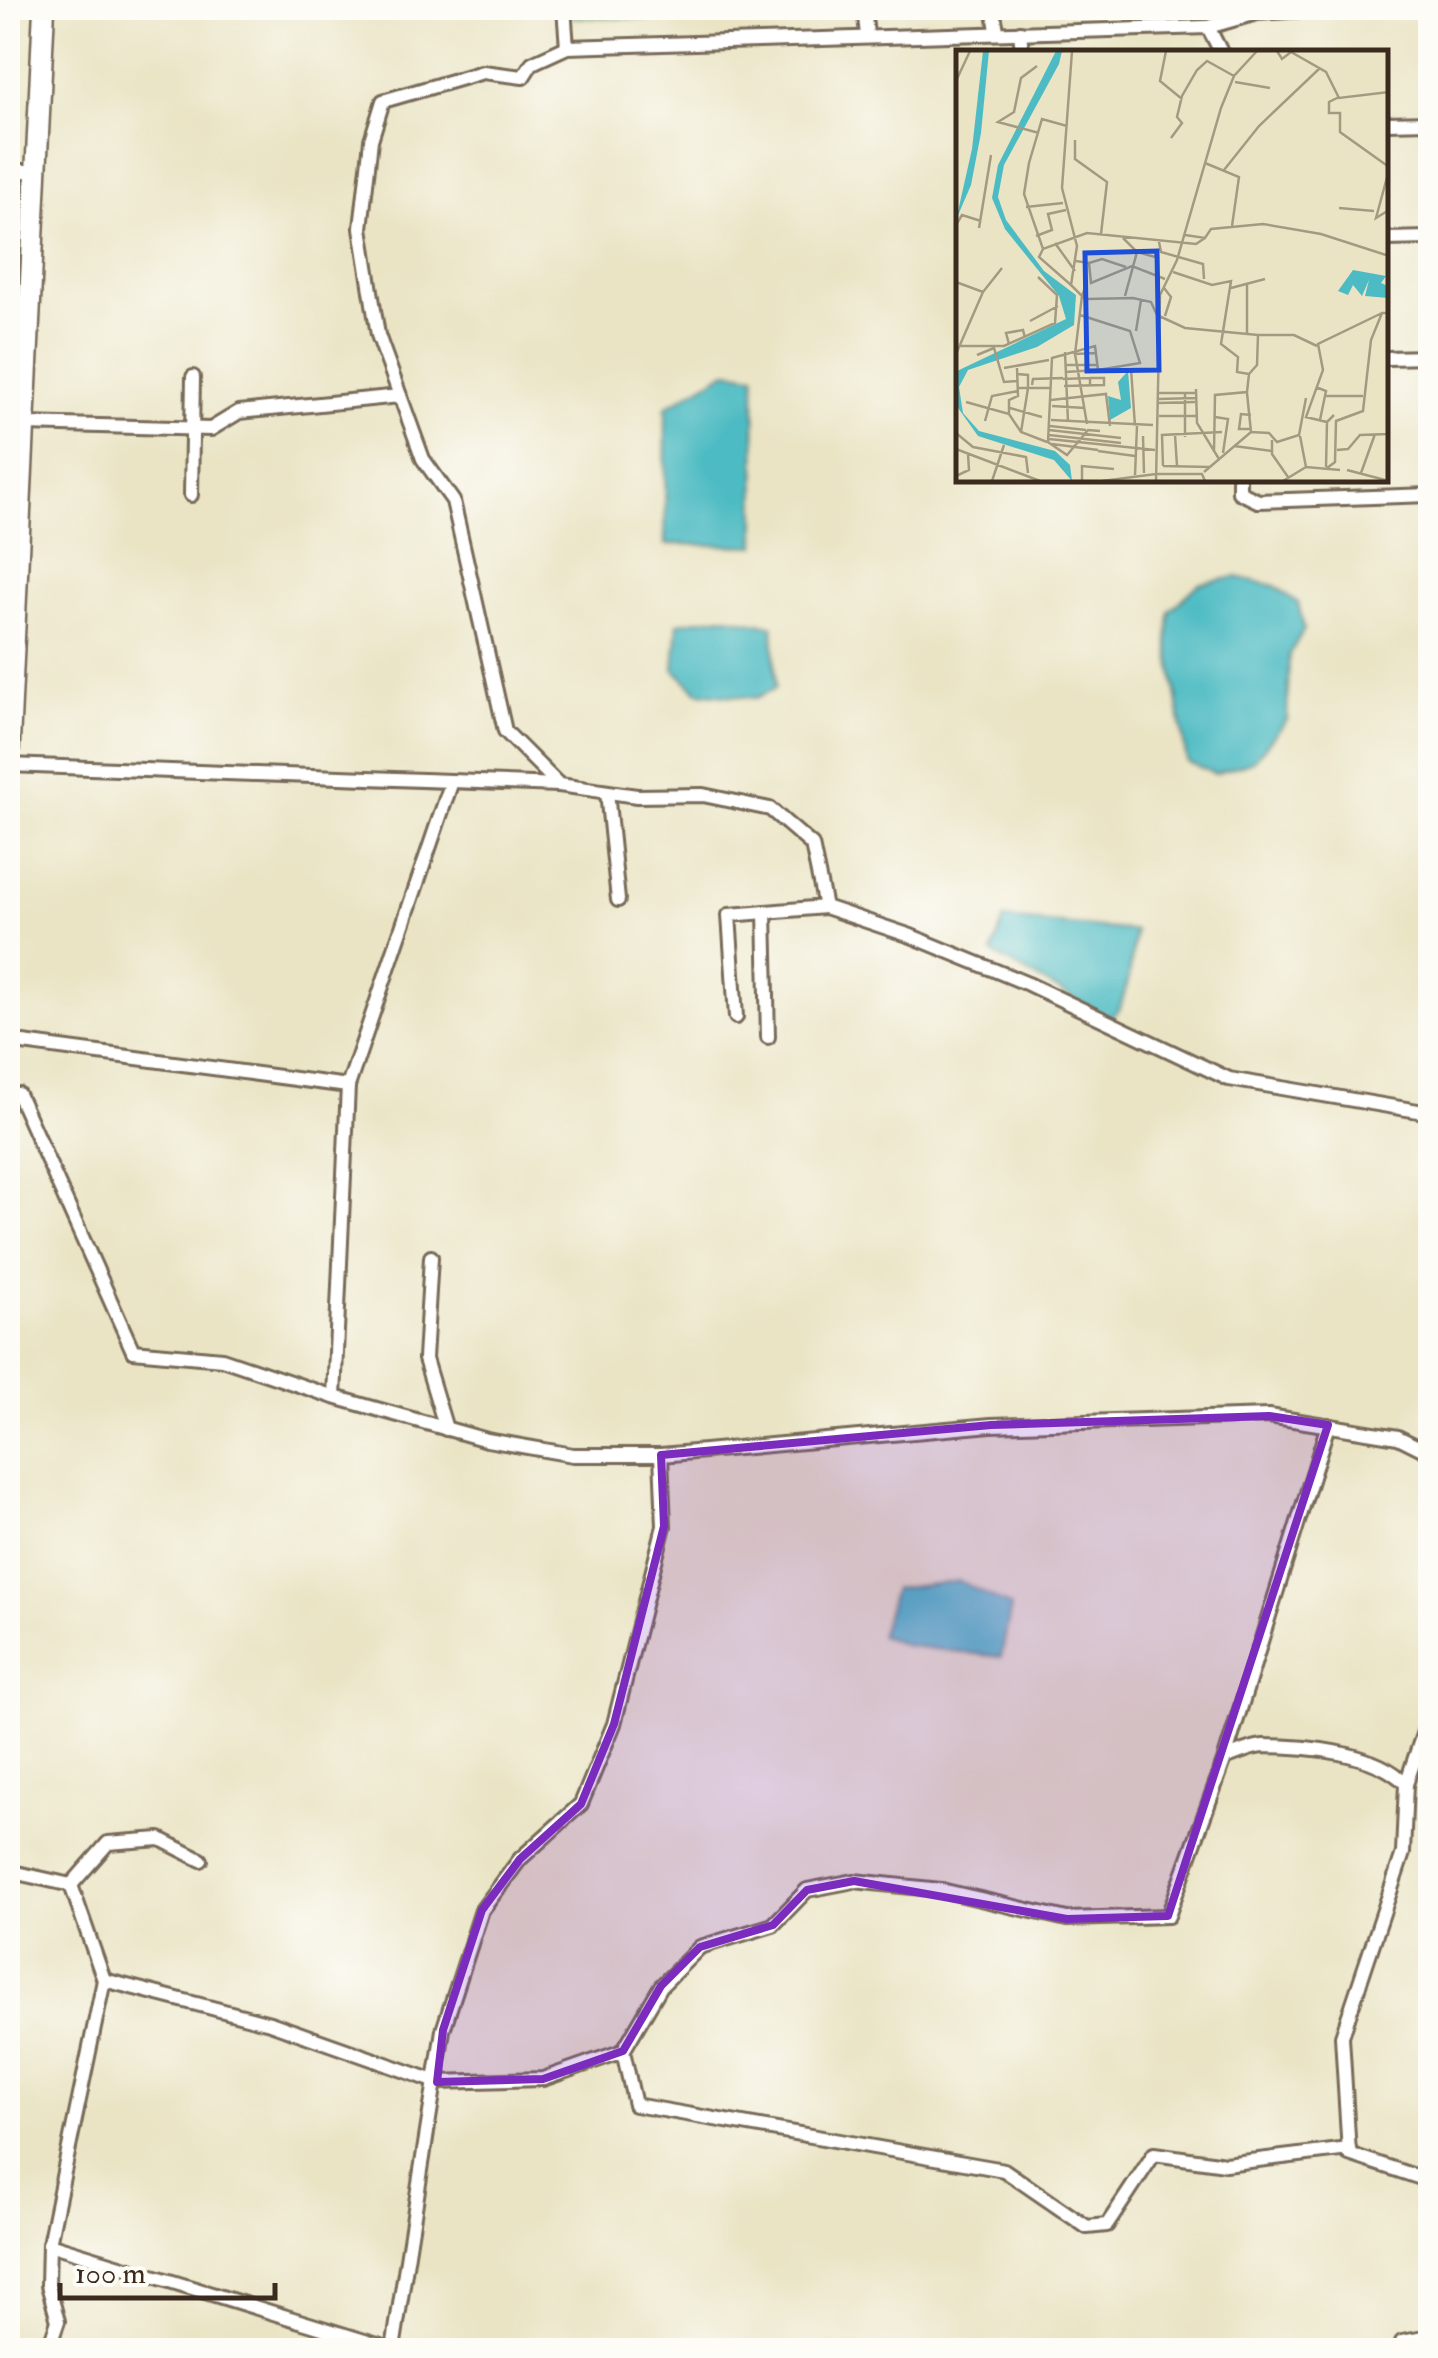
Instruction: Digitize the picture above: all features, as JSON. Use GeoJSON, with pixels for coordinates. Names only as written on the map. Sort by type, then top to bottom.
{"type":"FeatureCollection","features":[{"type":"Feature","properties":{"kind":"highway"},"geometry":{"type":"LineString","coordinates":[[8,764],[14,536],[24,424],[44,8]]}},
{"type":"Feature","properties":{"kind":"street"},"geometry":{"type":"LineString","coordinates":[[564,8],[567,48]]}},
{"type":"Feature","properties":{"kind":"street"},"geometry":{"type":"LineString","coordinates":[[864,8],[866,35]]}},
{"type":"Feature","properties":{"kind":"street"},"geometry":{"type":"LineString","coordinates":[[993,8],[997,30]]}},
{"type":"Feature","properties":{"kind":"street"},"geometry":{"type":"LineString","coordinates":[[560,785],[506,731],[454,501],[423,459],[378,335],[361,228],[371,140],[383,101],[483,72],[523,77],[532,62],[567,48],[997,30],[1208,27],[1257,13],[1334,8]]}},
{"type":"Feature","properties":{"kind":"street"},"geometry":{"type":"LineString","coordinates":[[1208,27],[1220,50]]}},
{"type":"Feature","properties":{"kind":"street"},"geometry":{"type":"LineString","coordinates":[[1020,32],[1022,50]]}},
{"type":"Feature","properties":{"kind":"street"},"geometry":{"type":"LineString","coordinates":[[1388,122],[1430,122]]}},
{"type":"Feature","properties":{"kind":"street"},"geometry":{"type":"LineString","coordinates":[[8,171],[36,172]]}},
{"type":"Feature","properties":{"kind":"street"},"geometry":{"type":"LineString","coordinates":[[1388,238],[1430,238]]}},
{"type":"Feature","properties":{"kind":"street"},"geometry":{"type":"LineString","coordinates":[[1388,358],[1430,357]]}},
{"type":"Feature","properties":{"kind":"street"},"geometry":{"type":"LineString","coordinates":[[191,496],[193,377]]}},
{"type":"Feature","properties":{"kind":"street"},"geometry":{"type":"LineString","coordinates":[[24,424],[211,429],[239,412],[400,396]]}},
{"type":"Feature","properties":{"kind":"street"},"geometry":{"type":"LineString","coordinates":[[1239,482],[1239,492],[1258,501],[1430,494]]}},
{"type":"Feature","properties":{"kind":"street"},"geometry":{"type":"LineString","coordinates":[[8,764],[560,785],[607,792],[703,795],[770,809],[812,845],[825,907]]}},
{"type":"Feature","properties":{"kind":"street"},"geometry":{"type":"LineString","coordinates":[[334,1397],[348,1086],[452,781]]}},
{"type":"Feature","properties":{"kind":"street"},"geometry":{"type":"LineString","coordinates":[[607,792],[618,900]]}},
{"type":"Feature","properties":{"kind":"street"},"geometry":{"type":"LineString","coordinates":[[736,1017],[729,915],[825,907],[911,936],[1028,984],[1229,1080],[1430,1114]]}},
{"type":"Feature","properties":{"kind":"street"},"geometry":{"type":"LineString","coordinates":[[764,912],[768,1038]]}},
{"type":"Feature","properties":{"kind":"street"},"geometry":{"type":"LineString","coordinates":[[8,1041],[348,1086]]}},
{"type":"Feature","properties":{"kind":"street"},"geometry":{"type":"LineString","coordinates":[[8,1095],[18,1094],[133,1351],[222,1359],[446,1429],[573,1455],[661,1454],[991,1425],[1270,1416],[1398,1436],[1430,1453]]}},
{"type":"Feature","properties":{"kind":"street"},"geometry":{"type":"LineString","coordinates":[[431,1258],[425,1358],[446,1429]]}},
{"type":"Feature","properties":{"kind":"street"},"geometry":{"type":"LineString","coordinates":[[104,1980],[270,2024],[437,2082],[543,2079],[623,2051],[661,1986],[700,1946],[773,1925],[808,1890],[854,1881],[941,1890],[1067,1918],[1168,1916],[1188,1872],[1202,1812],[1224,1758],[1328,1426]]}},
{"type":"Feature","properties":{"kind":"street"},"geometry":{"type":"LineString","coordinates":[[49,2244],[393,2350],[443,2030],[482,1910],[520,1859],[581,1804],[614,1724],[664,1526],[661,1454]]}},
{"type":"Feature","properties":{"kind":"street"},"geometry":{"type":"LineString","coordinates":[[1430,1714],[1406,1784],[1403,1853],[1342,2036],[1350,2154],[1430,2182]]}},
{"type":"Feature","properties":{"kind":"street"},"geometry":{"type":"LineString","coordinates":[[1224,1758],[1258,1746],[1319,1751],[1392,1769],[1406,1784]]}},
{"type":"Feature","properties":{"kind":"street"},"geometry":{"type":"LineString","coordinates":[[71,1885],[108,1843],[160,1839],[201,1860]]}},
{"type":"Feature","properties":{"kind":"street"},"geometry":{"type":"LineString","coordinates":[[8,1871],[71,1885]]}},
{"type":"Feature","properties":{"kind":"street"},"geometry":{"type":"LineString","coordinates":[[48,2350],[58,2321],[48,2285],[49,2244],[104,1980],[71,1885]]}},
{"type":"Feature","properties":{"kind":"street"},"geometry":{"type":"LineString","coordinates":[[623,2051],[635,2105],[1004,2170],[1086,2226],[1107,2225],[1154,2154],[1225,2164],[1349,2149]]}},
{"type":"Feature","properties":{"kind":"street"},"geometry":{"type":"LineString","coordinates":[[1403,2350],[1402,2342],[1430,2337]]}},
{"type":"Feature","properties":{"kind":"highlighted area"},"geometry":{"type":"Polygon","coordinates":[[[1269,1416],[1328,1425],[1168,1916],[1067,1919],[854,1881],[807,1890],[773,1925],[700,1947],[661,1986],[623,2051],[543,2079],[437,2082],[443,2030],[482,1910],[520,1859],[581,1804],[614,1724],[664,1526],[661,1455],[991,1425],[1269,1416]]]}},
{"type":"Feature","properties":{"kind":"green space"},"geometry":{"type":"Polygon","coordinates":[[[571,8],[680,8],[650,19],[572,17],[571,8]]]}},
{"type":"Feature","properties":{"kind":"water"},"geometry":{"type":"Polygon","coordinates":[[[727,371],[755,375],[756,546],[665,544],[666,407],[727,371]]]}},
{"type":"Feature","properties":{"kind":"water"},"geometry":{"type":"Polygon","coordinates":[[[1236,577],[1275,586],[1298,603],[1304,629],[1289,655],[1287,720],[1253,761],[1215,774],[1187,762],[1168,641],[1170,611],[1199,584],[1236,577]]]}},
{"type":"Feature","properties":{"kind":"water"},"geometry":{"type":"Polygon","coordinates":[[[722,616],[773,626],[776,688],[756,698],[698,692],[674,669],[678,623],[722,616]]]}},
{"type":"Feature","properties":{"kind":"water"},"geometry":{"type":"Polygon","coordinates":[[[1004,919],[1135,931],[1129,978],[1120,1008],[1110,1019],[992,953],[1004,919]]]}},
{"type":"Feature","properties":{"kind":"water"},"geometry":{"type":"Polygon","coordinates":[[[960,1581],[1011,1607],[1001,1657],[903,1645],[880,1635],[894,1589],[960,1581]]]}}]}
